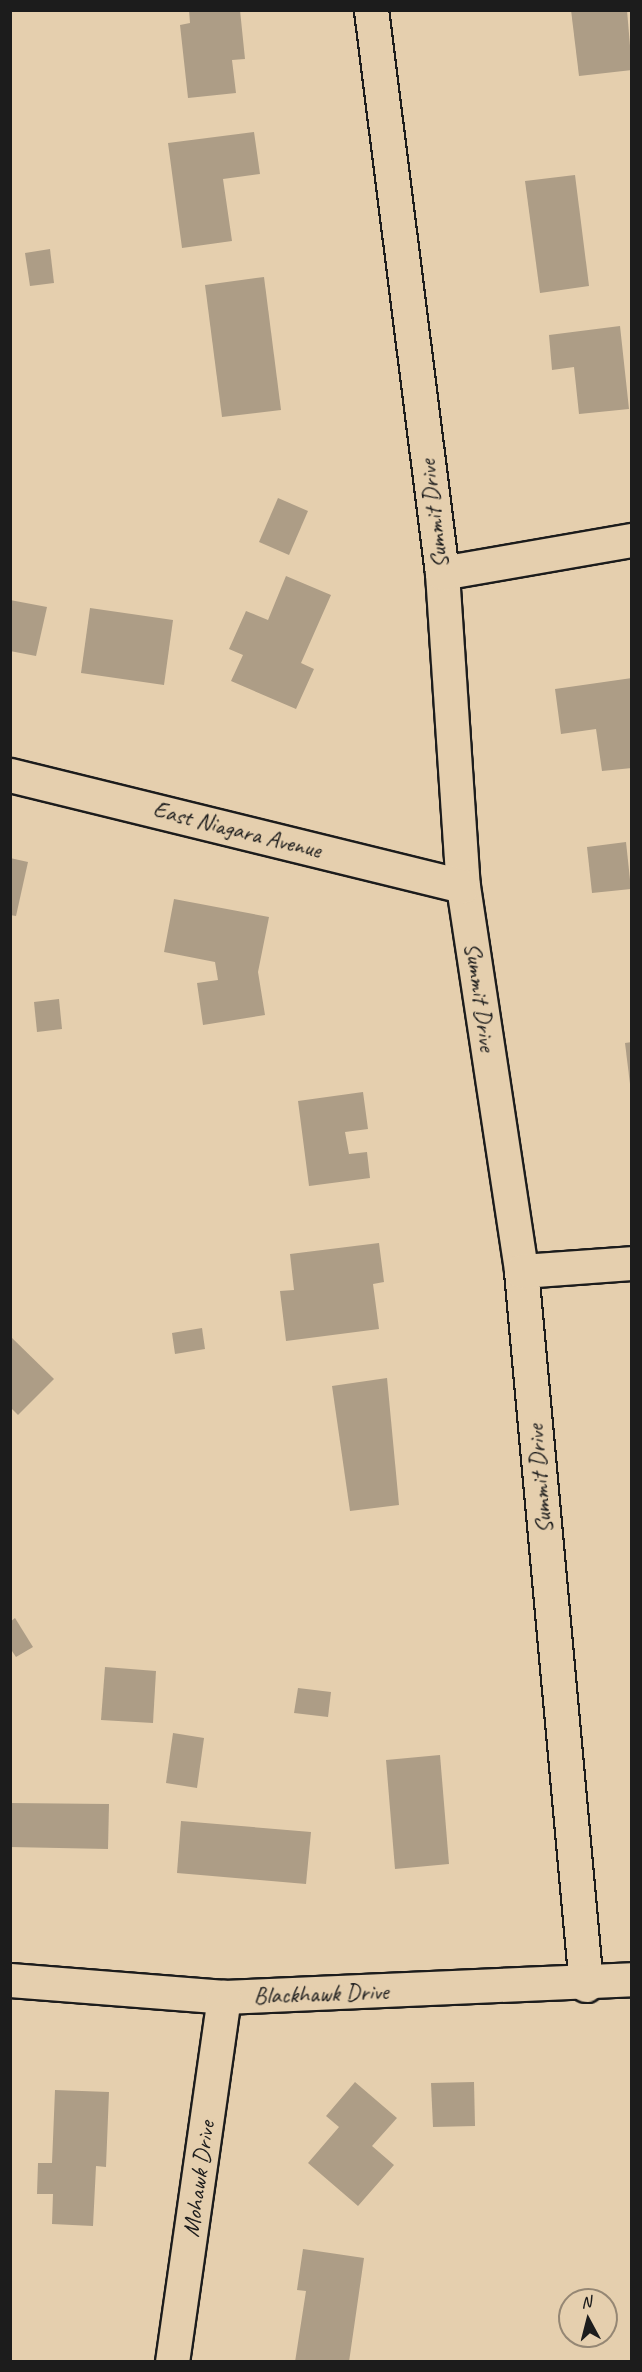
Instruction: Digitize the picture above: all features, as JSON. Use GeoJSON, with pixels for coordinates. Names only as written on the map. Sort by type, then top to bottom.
{"type":"FeatureCollection","features":[{"type":"Feature","properties":{"kind":"street","name":"Summit Drive"},"geometry":{"type":"LineString","coordinates":[[371,10],[442,573],[464,886],[521,1271],[586,1984]]}},
{"type":"Feature","properties":{"kind":"street"},"geometry":{"type":"LineString","coordinates":[[442,573],[632,540]]}},
{"type":"Feature","properties":{"kind":"street","name":"East Niagara Avenue"},"geometry":{"type":"LineString","coordinates":[[10,775],[464,886]]}},
{"type":"Feature","properties":{"kind":"street"},"geometry":{"type":"LineString","coordinates":[[521,1271],[632,1263]]}},
{"type":"Feature","properties":{"kind":"street","name":"Blackhawk Drive"},"geometry":{"type":"LineString","coordinates":[[10,1980],[224,1997],[586,1984],[632,1979]]}},
{"type":"Feature","properties":{"kind":"street","name":"Mohawk Drive"},"geometry":{"type":"LineString","coordinates":[[172,2361],[224,1997]]}},
{"type":"Feature","properties":{"kind":"building"},"geometry":{"type":"Polygon","coordinates":[[[189,10],[240,10],[245,59],[232,60],[236,93],[188,98],[180,25],[190,23],[189,10]]]}},
{"type":"Feature","properties":{"kind":"building"},"geometry":{"type":"Polygon","coordinates":[[[571,10],[627,10],[632,70],[579,76],[571,10]]]}},
{"type":"Feature","properties":{"kind":"building"},"geometry":{"type":"Polygon","coordinates":[[[254,132],[260,174],[223,179],[232,241],[182,248],[168,143],[254,132]]]}},
{"type":"Feature","properties":{"kind":"building"},"geometry":{"type":"Polygon","coordinates":[[[575,175],[589,286],[540,293],[525,181],[575,175]]]}},
{"type":"Feature","properties":{"kind":"building"},"geometry":{"type":"Polygon","coordinates":[[[50,249],[54,283],[30,286],[25,253],[50,249]]]}},
{"type":"Feature","properties":{"kind":"building"},"geometry":{"type":"Polygon","coordinates":[[[264,277],[281,410],[222,417],[205,285],[264,277]]]}},
{"type":"Feature","properties":{"kind":"building"},"geometry":{"type":"Polygon","coordinates":[[[620,326],[629,409],[579,414],[574,367],[552,370],[549,335],[620,326]]]}},
{"type":"Feature","properties":{"kind":"building"},"geometry":{"type":"Polygon","coordinates":[[[278,498],[308,511],[289,555],[259,542],[278,498]]]}},
{"type":"Feature","properties":{"kind":"building"},"geometry":{"type":"Polygon","coordinates":[[[286,576],[331,595],[301,663],[314,669],[296,709],[231,681],[243,655],[229,649],[246,611],[268,620],[286,576]]]}},
{"type":"Feature","properties":{"kind":"building"},"geometry":{"type":"Polygon","coordinates":[[[10,600],[47,607],[36,656],[10,651],[10,600]]]}},
{"type":"Feature","properties":{"kind":"building"},"geometry":{"type":"Polygon","coordinates":[[[90,608],[173,620],[164,685],[81,673],[90,608]]]}},
{"type":"Feature","properties":{"kind":"building"},"geometry":{"type":"Polygon","coordinates":[[[632,678],[632,768],[602,771],[596,729],[561,734],[555,689],[632,678]]]}},
{"type":"Feature","properties":{"kind":"building"},"geometry":{"type":"Polygon","coordinates":[[[626,842],[631,889],[592,893],[587,847],[626,842]]]}},
{"type":"Feature","properties":{"kind":"building"},"geometry":{"type":"Polygon","coordinates":[[[10,858],[28,862],[16,916],[10,915],[10,858]]]}},
{"type":"Feature","properties":{"kind":"building"},"geometry":{"type":"Polygon","coordinates":[[[174,899],[269,917],[258,972],[265,1015],[203,1025],[197,983],[218,980],[215,962],[164,952],[174,899]]]}},
{"type":"Feature","properties":{"kind":"building"},"geometry":{"type":"Polygon","coordinates":[[[59,999],[62,1029],[37,1032],[34,1002],[59,999]]]}},
{"type":"Feature","properties":{"kind":"building"},"geometry":{"type":"Polygon","coordinates":[[[632,1042],[632,1084],[630,1084],[625,1043],[632,1042]]]}},
{"type":"Feature","properties":{"kind":"building"},"geometry":{"type":"Polygon","coordinates":[[[363,1092],[368,1129],[345,1132],[349,1154],[367,1152],[370,1178],[309,1186],[298,1101],[363,1092]]]}},
{"type":"Feature","properties":{"kind":"building"},"geometry":{"type":"Polygon","coordinates":[[[379,1243],[384,1282],[373,1284],[379,1329],[286,1341],[280,1291],[294,1290],[290,1254],[379,1243]]]}},
{"type":"Feature","properties":{"kind":"building"},"geometry":{"type":"Polygon","coordinates":[[[202,1328],[205,1349],[175,1354],[172,1333],[202,1328]]]}},
{"type":"Feature","properties":{"kind":"building"},"geometry":{"type":"Polygon","coordinates":[[[10,1336],[54,1379],[18,1415],[10,1407],[10,1336]]]}},
{"type":"Feature","properties":{"kind":"building"},"geometry":{"type":"Polygon","coordinates":[[[387,1378],[399,1505],[350,1511],[332,1386],[387,1378]]]}},
{"type":"Feature","properties":{"kind":"building"},"geometry":{"type":"Polygon","coordinates":[[[15,1618],[33,1647],[16,1657],[10,1648],[10,1622],[15,1618]]]}},
{"type":"Feature","properties":{"kind":"building"},"geometry":{"type":"Polygon","coordinates":[[[105,1667],[156,1671],[153,1723],[101,1720],[105,1667]]]}},
{"type":"Feature","properties":{"kind":"building"},"geometry":{"type":"Polygon","coordinates":[[[298,1688],[331,1692],[328,1717],[294,1713],[298,1688]]]}},
{"type":"Feature","properties":{"kind":"building"},"geometry":{"type":"Polygon","coordinates":[[[173,1733],[204,1738],[197,1788],[166,1783],[173,1733]]]}},
{"type":"Feature","properties":{"kind":"building"},"geometry":{"type":"Polygon","coordinates":[[[440,1755],[449,1864],[395,1869],[386,1760],[440,1755]]]}},
{"type":"Feature","properties":{"kind":"building"},"geometry":{"type":"Polygon","coordinates":[[[10,1803],[109,1804],[108,1849],[10,1847],[10,1803]]]}},
{"type":"Feature","properties":{"kind":"building"},"geometry":{"type":"Polygon","coordinates":[[[181,1821],[311,1832],[306,1884],[177,1873],[181,1821]]]}},
{"type":"Feature","properties":{"kind":"building"},"geometry":{"type":"Polygon","coordinates":[[[355,2082],[397,2118],[372,2146],[394,2165],[358,2206],[308,2163],[339,2127],[326,2116],[355,2082]]]}},
{"type":"Feature","properties":{"kind":"building"},"geometry":{"type":"Polygon","coordinates":[[[474,2082],[475,2126],[433,2127],[431,2083],[474,2082]]]}},
{"type":"Feature","properties":{"kind":"building"},"geometry":{"type":"Polygon","coordinates":[[[55,2090],[109,2092],[106,2167],[96,2166],[93,2226],[52,2224],[53,2194],[37,2194],[38,2163],[52,2163],[55,2090]]]}},
{"type":"Feature","properties":{"kind":"building"},"geometry":{"type":"Polygon","coordinates":[[[303,2249],[364,2258],[349,2362],[295,2362],[306,2291],[297,2290],[303,2249]]]}}]}
